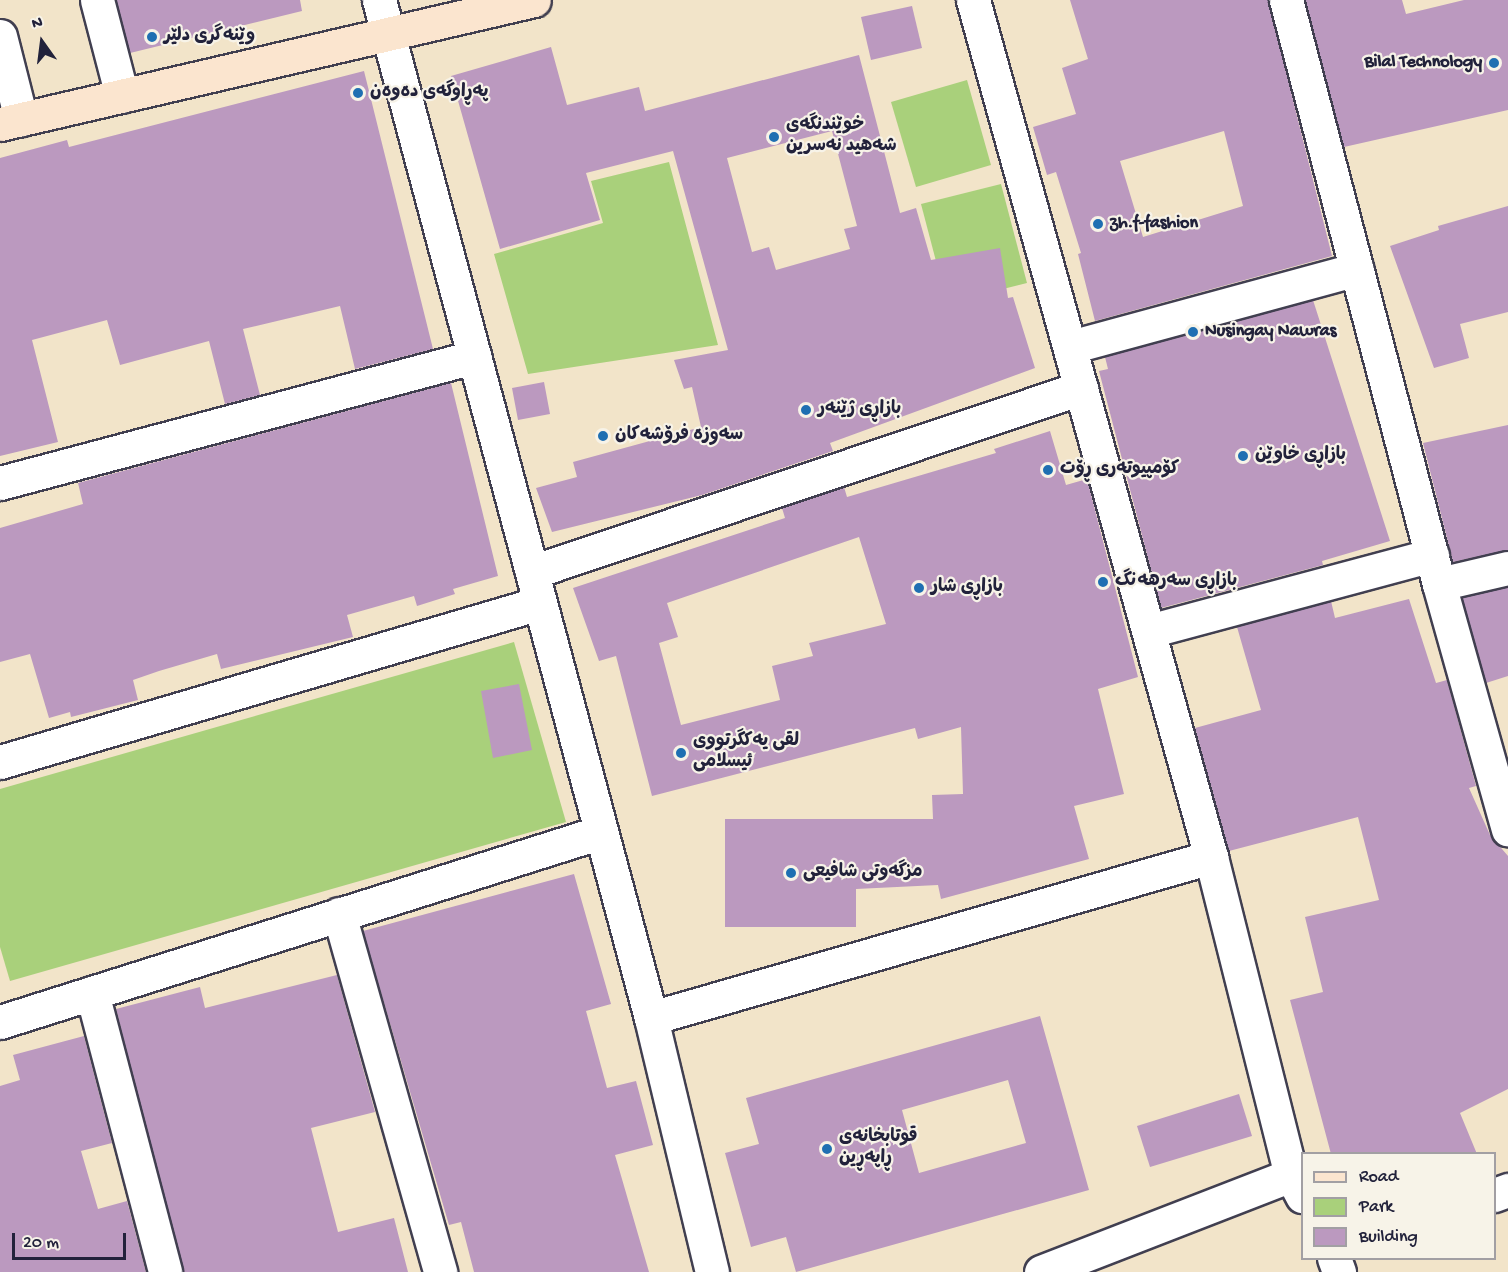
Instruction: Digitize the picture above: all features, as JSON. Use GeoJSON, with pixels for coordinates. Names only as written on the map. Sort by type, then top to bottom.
{"type":"FeatureCollection","features":[{"type":"Feature","properties":{"kind":"street"},"geometry":{"type":"LineString","coordinates":[[97,0],[122,96]]}},
{"type":"Feature","properties":{"kind":"street"},"geometry":{"type":"LineString","coordinates":[[379,0],[651,1018],[712,1272]]}},
{"type":"Feature","properties":{"kind":"street"},"geometry":{"type":"LineString","coordinates":[[0,36],[11,122],[534,0]]}},
{"type":"Feature","properties":{"kind":"street"},"geometry":{"type":"LineString","coordinates":[[973,0],[1211,857],[1297,1186],[1041,1272]]}},
{"type":"Feature","properties":{"kind":"street"},"geometry":{"type":"LineString","coordinates":[[1286,0],[1436,570],[1508,829]]}},
{"type":"Feature","properties":{"kind":"street"},"geometry":{"type":"LineString","coordinates":[[1070,347],[1357,268]]}},
{"type":"Feature","properties":{"kind":"street"},"geometry":{"type":"LineString","coordinates":[[0,483],[475,357]]}},
{"type":"Feature","properties":{"kind":"street"},"geometry":{"type":"LineString","coordinates":[[532,572],[1081,388]]}},
{"type":"Feature","properties":{"kind":"street"},"geometry":{"type":"LineString","coordinates":[[1149,631],[1436,570],[1508,568]]}},
{"type":"Feature","properties":{"kind":"street"},"geometry":{"type":"LineString","coordinates":[[0,762],[540,603]]}},
{"type":"Feature","properties":{"kind":"street"},"geometry":{"type":"LineString","coordinates":[[0,1022],[601,832]]}},
{"type":"Feature","properties":{"kind":"street"},"geometry":{"type":"LineString","coordinates":[[651,1018],[1211,857]]}},
{"type":"Feature","properties":{"kind":"street"},"geometry":{"type":"LineString","coordinates":[[339,914],[440,1272]]}},
{"type":"Feature","properties":{"kind":"street"},"geometry":{"type":"LineString","coordinates":[[92,993],[165,1272]]}},
{"type":"Feature","properties":{"kind":"green space"},"geometry":{"type":"Polygon","coordinates":[[[967,80],[991,165],[916,187],[891,102],[967,80]]]}},
{"type":"Feature","properties":{"kind":"green space"},"geometry":{"type":"Polygon","coordinates":[[[669,162],[718,345],[528,374],[494,254],[603,223],[591,181],[669,162]]]}},
{"type":"Feature","properties":{"kind":"green space"},"geometry":{"type":"Polygon","coordinates":[[[1001,184],[1027,283],[947,303],[921,204],[1001,184]]]}},
{"type":"Feature","properties":{"kind":"green space"},"geometry":{"type":"Polygon","coordinates":[[[514,642],[566,822],[10,981],[0,947],[0,789],[514,642]]]}},
{"type":"Feature","properties":{"kind":"building"},"geometry":{"type":"Polygon","coordinates":[[[116,0],[300,0],[302,11],[130,53],[116,0]]]}},
{"type":"Feature","properties":{"kind":"building"},"geometry":{"type":"Polygon","coordinates":[[[1070,0],[1268,0],[1332,256],[1095,321],[1078,254],[1081,253],[1056,172],[1047,175],[1033,127],[1076,114],[1062,68],[1088,59],[1070,0]],[[1224,131],[1120,161],[1143,237],[1243,206],[1224,131]]]}},
{"type":"Feature","properties":{"kind":"building"},"geometry":{"type":"Polygon","coordinates":[[[1305,0],[1402,0],[1406,14],[1464,0],[1508,0],[1508,110],[1344,147],[1305,0]]]}},
{"type":"Feature","properties":{"kind":"building"},"geometry":{"type":"Polygon","coordinates":[[[912,6],[922,48],[871,60],[861,17],[912,6]]]}},
{"type":"Feature","properties":{"kind":"building"},"geometry":{"type":"Polygon","coordinates":[[[551,47],[567,105],[639,87],[645,111],[859,55],[900,213],[916,208],[931,260],[1000,248],[1008,298],[1013,297],[1035,368],[830,443],[833,451],[702,495],[552,532],[536,488],[577,477],[573,462],[701,427],[692,387],[684,389],[674,360],[728,350],[673,151],[586,173],[600,220],[500,249],[451,76],[551,47]],[[832,131],[727,158],[752,252],[769,247],[776,270],[850,249],[844,229],[857,226],[832,131]]]}},
{"type":"Feature","properties":{"kind":"building"},"geometry":{"type":"Polygon","coordinates":[[[364,71],[433,349],[355,369],[340,306],[243,329],[260,395],[225,404],[209,341],[120,365],[107,320],[32,340],[58,442],[0,456],[0,158],[67,140],[69,147],[364,71]]]}},
{"type":"Feature","properties":{"kind":"building"},"geometry":{"type":"Polygon","coordinates":[[[1508,206],[1508,312],[1460,324],[1469,358],[1434,368],[1390,246],[1439,230],[1438,226],[1508,206]]]}},
{"type":"Feature","properties":{"kind":"building","name":"بازاڕی خاوێن"},"geometry":{"type":"Polygon","coordinates":[[[1313,300],[1390,541],[1322,561],[1323,565],[1161,608],[1099,371],[1108,369],[1105,357],[1313,300]]]}},
{"type":"Feature","properties":{"kind":"building"},"geometry":{"type":"Polygon","coordinates":[[[544,382],[550,414],[518,420],[512,388],[544,382]]]}},
{"type":"Feature","properties":{"kind":"building"},"geometry":{"type":"Polygon","coordinates":[[[451,383],[498,576],[453,589],[455,594],[417,606],[414,596],[347,615],[353,637],[221,669],[217,654],[159,671],[133,680],[138,700],[71,717],[70,712],[49,718],[30,654],[0,662],[0,528],[83,504],[78,483],[451,383]]]}},
{"type":"Feature","properties":{"kind":"building"},"geometry":{"type":"Polygon","coordinates":[[[1508,425],[1508,550],[1453,562],[1423,443],[1508,425]]]}},
{"type":"Feature","properties":{"kind":"building"},"geometry":{"type":"Polygon","coordinates":[[[1050,431],[1066,485],[1087,479],[1138,677],[1098,689],[1124,794],[1074,806],[1089,859],[941,899],[938,885],[856,889],[856,927],[725,927],[725,819],[933,819],[932,795],[963,794],[961,727],[918,739],[915,728],[652,796],[616,656],[599,661],[573,588],[785,518],[782,508],[844,487],[847,497],[996,453],[994,449],[1050,431]],[[859,537],[667,603],[678,637],[659,643],[681,725],[780,700],[772,666],[813,656],[809,643],[886,624],[859,537]]]}},
{"type":"Feature","properties":{"kind":"building"},"geometry":{"type":"Polygon","coordinates":[[[1508,587],[1508,676],[1486,683],[1462,598],[1508,587]]]}},
{"type":"Feature","properties":{"kind":"building"},"geometry":{"type":"Polygon","coordinates":[[[1409,599],[1436,683],[1447,680],[1476,786],[1469,788],[1490,835],[1508,856],[1508,1089],[1460,1113],[1476,1152],[1330,1152],[1290,1000],[1323,992],[1305,917],[1379,900],[1358,817],[1229,851],[1195,728],[1261,710],[1237,627],[1331,601],[1335,618],[1409,599]]]}},
{"type":"Feature","properties":{"kind":"building"},"geometry":{"type":"Polygon","coordinates":[[[519,684],[532,750],[493,758],[481,691],[519,684]]]}},
{"type":"Feature","properties":{"kind":"building"},"geometry":{"type":"Polygon","coordinates":[[[574,874],[611,1004],[586,1011],[607,1088],[636,1081],[653,1145],[615,1155],[649,1272],[474,1272],[461,1222],[449,1225],[363,931],[574,874]]]}},
{"type":"Feature","properties":{"kind":"building"},"geometry":{"type":"Polygon","coordinates":[[[337,975],[375,1112],[311,1128],[338,1232],[394,1218],[408,1272],[183,1272],[116,1009],[200,987],[205,1008],[337,975]]]}},
{"type":"Feature","properties":{"kind":"building","name":"قوتابخانەی ڕاپەڕین"},"geometry":{"type":"Polygon","coordinates":[[[1040,1016],[1089,1190],[796,1272],[786,1237],[751,1247],[725,1153],[759,1144],[746,1098],[1040,1016]],[[1008,1080],[902,1110],[919,1173],[1026,1143],[1008,1080]]]}},
{"type":"Feature","properties":{"kind":"building"},"geometry":{"type":"Polygon","coordinates":[[[84,1036],[112,1143],[81,1151],[98,1209],[127,1201],[146,1272],[0,1272],[0,1086],[20,1080],[13,1055],[84,1036]]]}},
{"type":"Feature","properties":{"kind":"building"},"geometry":{"type":"Polygon","coordinates":[[[1239,1094],[1252,1136],[1150,1167],[1137,1126],[1239,1094]]]}},
{"type":"Feature","properties":{"kind":"place","name":"وێنەگری دلێر"},"geometry":{"type":"Point","coordinates":[152,37]}},
{"type":"Feature","properties":{"kind":"place","name":"Bilal Technology"},"geometry":{"type":"Point","coordinates":[1494,63]}},
{"type":"Feature","properties":{"kind":"place","name":"پەڕاوگەی دەوەن"},"geometry":{"type":"Point","coordinates":[358,93]}},
{"type":"Feature","properties":{"kind":"place","name":"خوێندنگەی شەهید نەسرین"},"geometry":{"type":"Point","coordinates":[774,137]}},
{"type":"Feature","properties":{"kind":"place","name":"zh.f-fashion"},"geometry":{"type":"Point","coordinates":[1098,224]}},
{"type":"Feature","properties":{"kind":"place","name":"Nusingay Nawras"},"geometry":{"type":"Point","coordinates":[1193,332]}},
{"type":"Feature","properties":{"kind":"place","name":"بازاڕی ژێنەر"},"geometry":{"type":"Point","coordinates":[806,410]}},
{"type":"Feature","properties":{"kind":"place","name":"سەوزە فرۆشەکان"},"geometry":{"type":"Point","coordinates":[603,436]}},
{"type":"Feature","properties":{"kind":"place","name":"بازاڕی خاوێن"},"geometry":{"type":"Point","coordinates":[1243,456]}},
{"type":"Feature","properties":{"kind":"place","name":"کۆمپیوتەری ڕۆت"},"geometry":{"type":"Point","coordinates":[1048,470]}},
{"type":"Feature","properties":{"kind":"place","name":"بازاڕی سەرهەنگ"},"geometry":{"type":"Point","coordinates":[1103,582]}},
{"type":"Feature","properties":{"kind":"place","name":"بازاڕی شار"},"geometry":{"type":"Point","coordinates":[919,588]}},
{"type":"Feature","properties":{"kind":"place","name":"لقی یەکگرتووی ئیسلامی"},"geometry":{"type":"Point","coordinates":[681,753]}},
{"type":"Feature","properties":{"kind":"place","name":"مزگەوتی شافیعی"},"geometry":{"type":"Point","coordinates":[791,873]}},
{"type":"Feature","properties":{"kind":"place","name":"قوتابخانەی ڕاپەڕین"},"geometry":{"type":"Point","coordinates":[827,1149]}}]}
